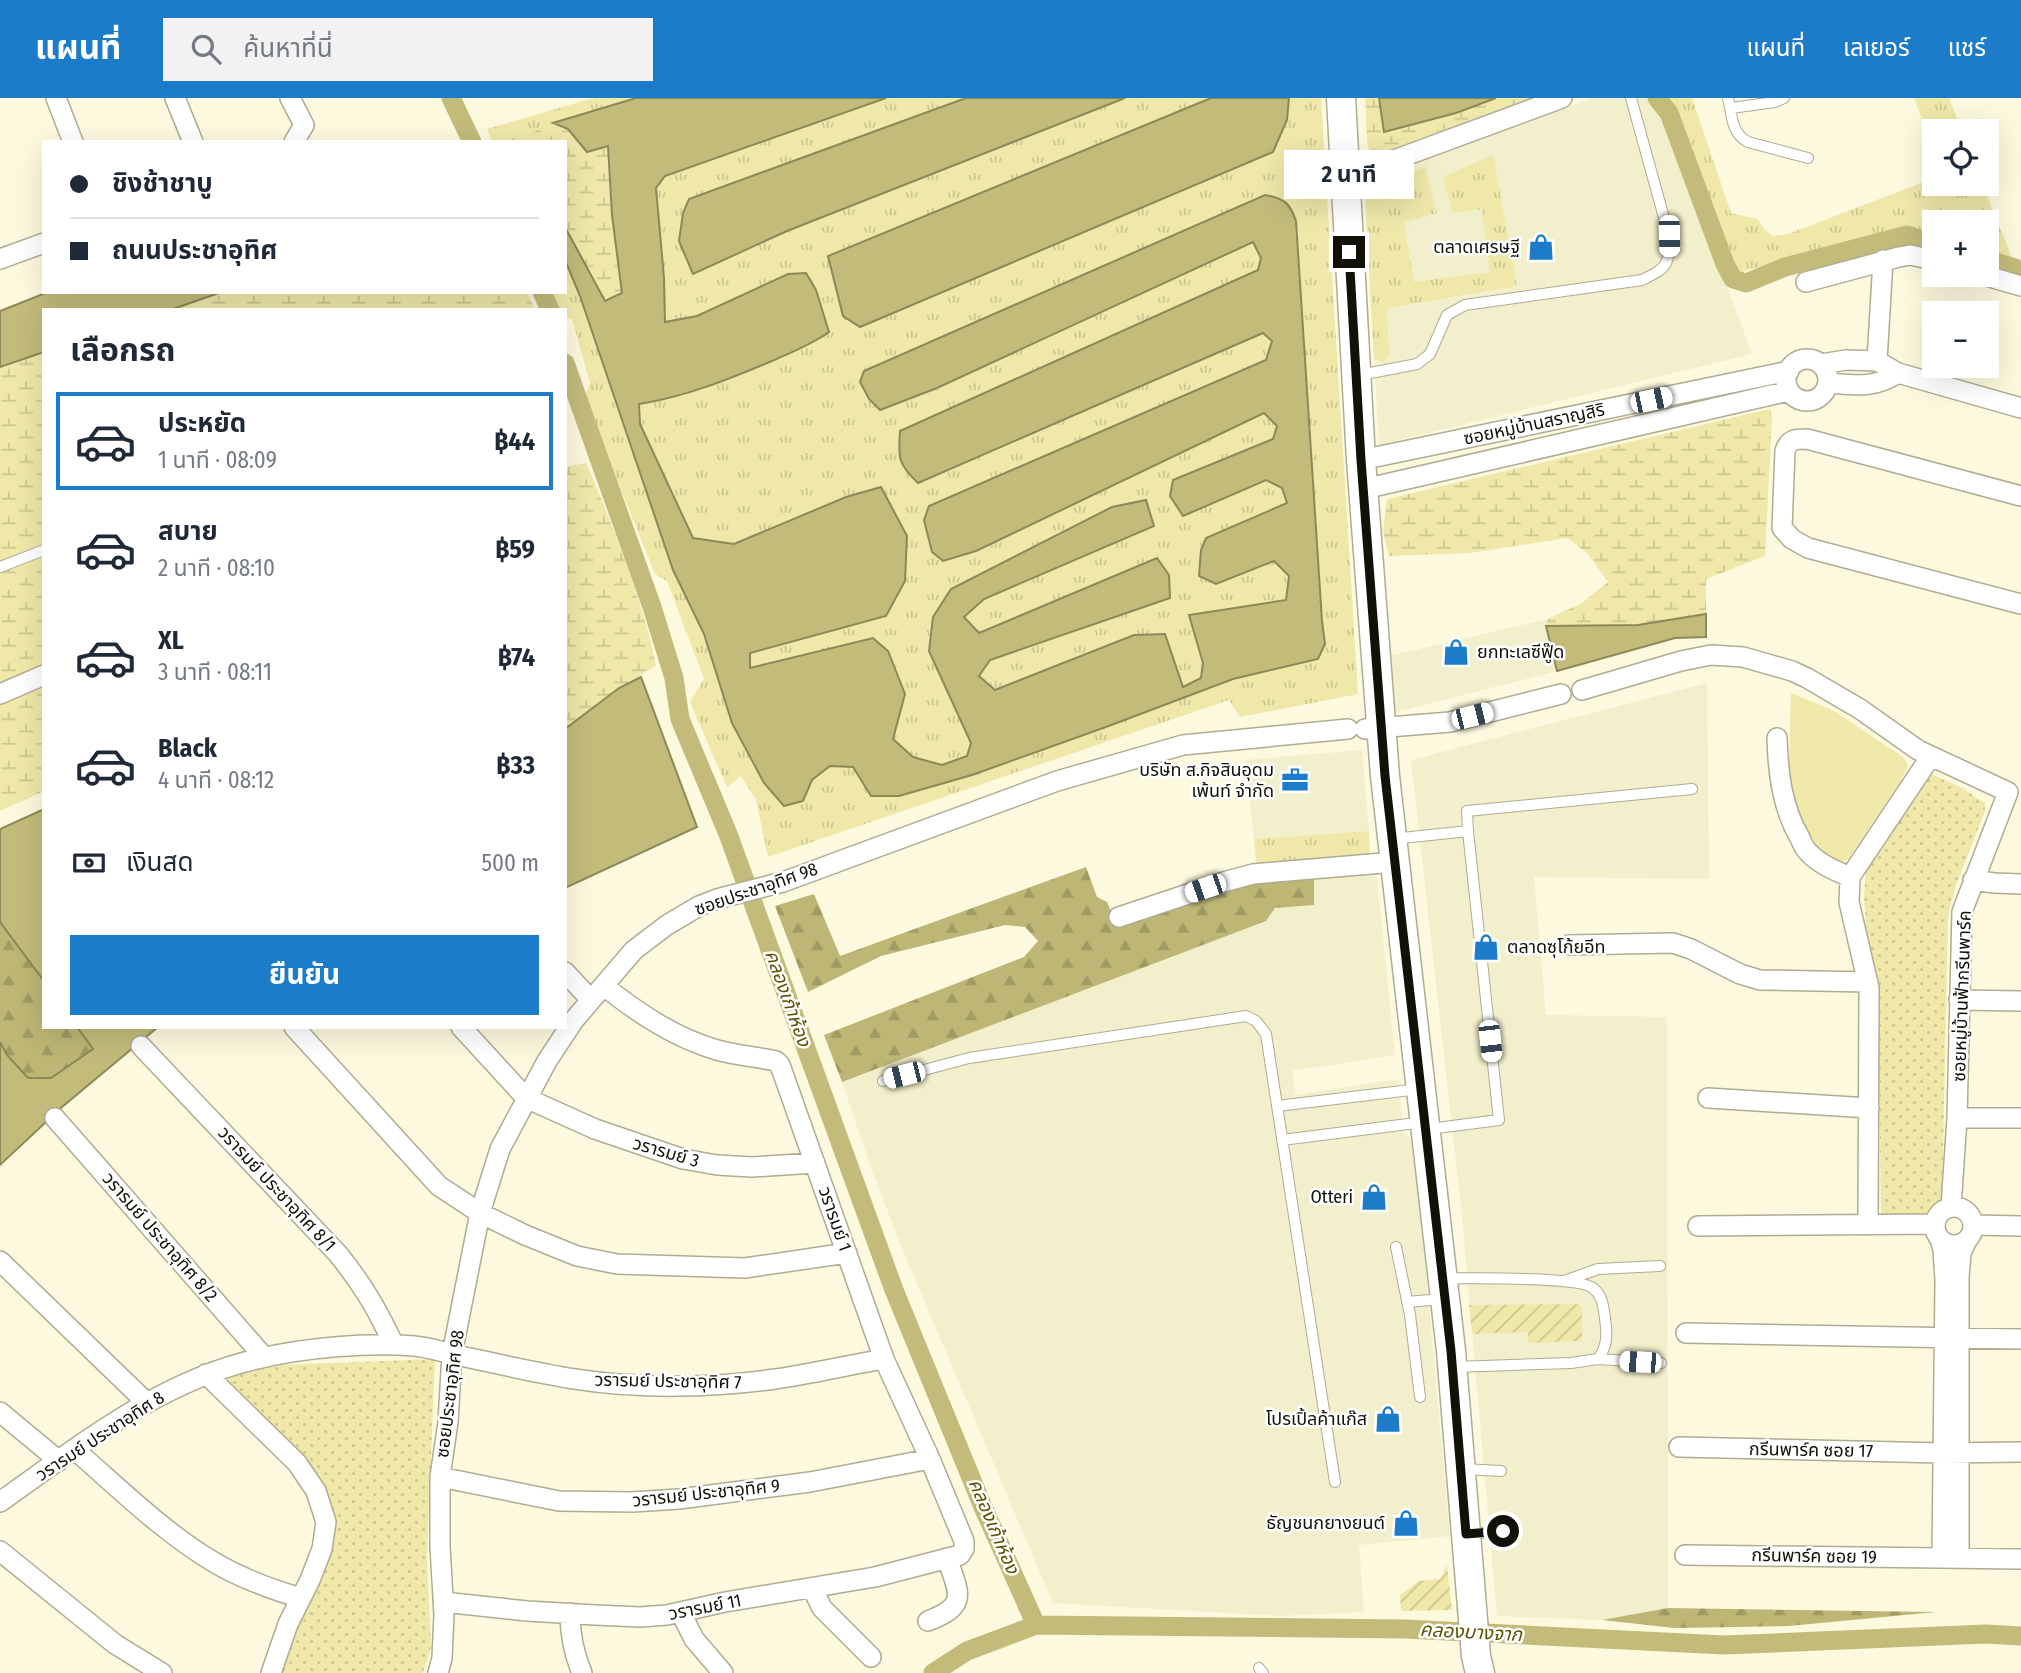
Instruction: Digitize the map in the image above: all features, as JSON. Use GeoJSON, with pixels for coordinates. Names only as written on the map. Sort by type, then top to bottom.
{"type":"FeatureCollection","features":[{"type":"Feature","properties":{"kind":"main road"},"geometry":{"type":"LineString","coordinates":[[1341,98],[1364,489],[1364,728],[1394,850],[1452,1367],[1478,1665]]}},
{"type":"Feature","properties":{"kind":"street"},"geometry":{"type":"LineString","coordinates":[[56,98],[73,140]]}},
{"type":"Feature","properties":{"kind":"street"},"geometry":{"type":"LineString","coordinates":[[175,98],[192,140]]}},
{"type":"Feature","properties":{"kind":"street"},"geometry":{"type":"LineString","coordinates":[[290,98],[304,125],[295,140]]}},
{"type":"Feature","properties":{"kind":"street"},"geometry":{"type":"LineString","coordinates":[[1345,178],[1562,98]]}},
{"type":"Feature","properties":{"kind":"street"},"geometry":{"type":"LineString","coordinates":[[0,259],[42,244]]}},
{"type":"Feature","properties":{"kind":"street"},"geometry":{"type":"LineString","coordinates":[[1805,282],[1883,260],[1910,255],[1922,258]]}},
{"type":"Feature","properties":{"kind":"street"},"geometry":{"type":"LineString","coordinates":[[1877,361],[1883,260]]}},
{"type":"Feature","properties":{"kind":"street"},"geometry":{"type":"LineString","coordinates":[[1999,280],[2021,286]]}},
{"type":"Feature","properties":{"kind":"street","name":"ซอยหมู่บ้านสราญสิริ"},"geometry":{"type":"LineString","coordinates":[[1361,460],[1788,371],[1804,360],[1821,364],[1846,360],[1877,361],[1898,373],[2021,408]]}},
{"type":"Feature","properties":{"kind":"street"},"geometry":{"type":"LineString","coordinates":[[1821,364],[1828,383],[1872,385],[1884,382],[1898,373]]}},
{"type":"Feature","properties":{"kind":"street"},"geometry":{"type":"LineString","coordinates":[[1788,371],[1789,391]]}},
{"type":"Feature","properties":{"kind":"street","name":"ซอยหมู่บ้านสราญสิริ"},"geometry":{"type":"LineString","coordinates":[[1364,489],[1789,391],[1798,399],[1811,401],[1822,395],[1828,383]]}},
{"type":"Feature","properties":{"kind":"street"},"geometry":{"type":"LineString","coordinates":[[2021,496],[1807,439],[1794,439],[1788,443],[1785,451],[1782,528],[1791,539],[1808,548],[2021,604]]}},
{"type":"Feature","properties":{"kind":"street","name":"ซอยหมู่บ้านฟ้ากรีนพาร์ค"},"geometry":{"type":"LineString","coordinates":[[1582,690],[1681,660],[1711,655],[1743,657],[1807,678],[1860,709],[1918,750],[2015,792],[1973,880],[1962,912],[1957,1118],[1951,1208]]}},
{"type":"Feature","properties":{"kind":"street"},"geometry":{"type":"LineString","coordinates":[[0,694],[42,676]]}},
{"type":"Feature","properties":{"kind":"street"},"geometry":{"type":"LineString","coordinates":[[1364,728],[1450,722],[1561,694]]}},
{"type":"Feature","properties":{"kind":"street","name":"ซอยประชาอุทิศ 98"},"geometry":{"type":"LineString","coordinates":[[438,1673],[442,1658],[443,1602],[440,1478],[448,1422],[452,1354],[480,1213],[500,1149],[547,1061],[574,1020],[634,950],[667,925],[699,906],[783,882],[1058,781],[1183,745],[1364,728]]}},
{"type":"Feature","properties":{"kind":"street"},"geometry":{"type":"LineString","coordinates":[[1777,738],[1782,792],[1792,825],[1808,852],[1826,866],[1850,877]]}},
{"type":"Feature","properties":{"kind":"street"},"geometry":{"type":"LineString","coordinates":[[1868,1225],[1868,982],[1849,902],[1850,877],[1931,756]]}},
{"type":"Feature","properties":{"kind":"street"},"geometry":{"type":"LineString","coordinates":[[1119,918],[1252,874],[1394,850]]}},
{"type":"Feature","properties":{"kind":"street"},"geometry":{"type":"LineString","coordinates":[[1973,880],[2021,884]]}},
{"type":"Feature","properties":{"kind":"street"},"geometry":{"type":"LineString","coordinates":[[1569,945],[1672,943],[1740,974],[1760,980],[1868,982]]}},
{"type":"Feature","properties":{"kind":"street"},"geometry":{"type":"LineString","coordinates":[[567,973],[597,993]]}},
{"type":"Feature","properties":{"kind":"street","name":"วรารมย์ 1"},"geometry":{"type":"LineString","coordinates":[[597,993],[685,1038],[733,1054],[780,1065],[884,1359],[964,1541],[955,1555],[958,1598],[953,1609],[928,1621]]}},
{"type":"Feature","properties":{"kind":"street"},"geometry":{"type":"LineString","coordinates":[[1959,1000],[2021,1001]]}},
{"type":"Feature","properties":{"kind":"street"},"geometry":{"type":"LineString","coordinates":[[296,1029],[439,1186],[480,1213],[525,1235],[577,1255],[617,1264],[745,1268],[847,1254]]}},
{"type":"Feature","properties":{"kind":"street"},"geometry":{"type":"LineString","coordinates":[[463,1029],[526,1098]]}},
{"type":"Feature","properties":{"kind":"street","name":"วรารมย์ ประชาอุทิศ 8/1"},"geometry":{"type":"LineString","coordinates":[[141,1046],[338,1254],[362,1284],[394,1345]]}},
{"type":"Feature","properties":{"kind":"street","name":"วรารมย์ 3"},"geometry":{"type":"LineString","coordinates":[[526,1098],[595,1129],[683,1159],[752,1167],[816,1163]]}},
{"type":"Feature","properties":{"kind":"street"},"geometry":{"type":"LineString","coordinates":[[1707,1098],[1869,1108]]}},
{"type":"Feature","properties":{"kind":"street","name":"วรารมย์ ประชาอุทิศ 8/2"},"geometry":{"type":"LineString","coordinates":[[55,1118],[264,1357]]}},
{"type":"Feature","properties":{"kind":"street"},"geometry":{"type":"LineString","coordinates":[[1957,1118],[2021,1118]]}},
{"type":"Feature","properties":{"kind":"street"},"geometry":{"type":"LineString","coordinates":[[1951,1558],[1952,1338],[1961,1253],[1972,1219],[1964,1210],[1951,1208],[1940,1213],[1937,1232],[1943,1249],[1952,1338]]}},
{"type":"Feature","properties":{"kind":"street"},"geometry":{"type":"LineString","coordinates":[[1698,1226],[1868,1225],[1937,1232],[1948,1244],[1954,1245],[1969,1233],[2021,1226]]}},
{"type":"Feature","properties":{"kind":"street"},"geometry":{"type":"LineString","coordinates":[[0,1261],[147,1403]]}},
{"type":"Feature","properties":{"kind":"street"},"geometry":{"type":"LineString","coordinates":[[1686,1333],[2021,1339]]}},
{"type":"Feature","properties":{"kind":"street","name":"วรารมย์ ประชาอุทิศ 8"},"geometry":{"type":"LineString","coordinates":[[0,1502],[147,1403],[206,1374],[264,1357],[322,1349],[394,1345],[417,1346],[452,1354]]}},
{"type":"Feature","properties":{"kind":"street","name":"วรารมย์ ประชาอุทิศ 7"},"geometry":{"type":"LineString","coordinates":[[452,1354],[575,1380],[675,1385],[728,1384],[777,1379],[884,1359]]}},
{"type":"Feature","properties":{"kind":"street"},"geometry":{"type":"LineString","coordinates":[[206,1374],[297,1463],[316,1491],[326,1522],[322,1549],[288,1624],[271,1673]]}},
{"type":"Feature","properties":{"kind":"street"},"geometry":{"type":"LineString","coordinates":[[0,1412],[67,1455],[204,1556],[246,1579],[301,1598]]}},
{"type":"Feature","properties":{"kind":"street","name":"กรีนพาร์ค ซอย 17"},"geometry":{"type":"LineString","coordinates":[[1678,1447],[2021,1452]]}},
{"type":"Feature","properties":{"kind":"street","name":"วรารมย์ ประชาอุทิศ 9"},"geometry":{"type":"LineString","coordinates":[[440,1478],[559,1501],[632,1502],[680,1499],[810,1482],[930,1459]]}},
{"type":"Feature","properties":{"kind":"street"},"geometry":{"type":"LineString","coordinates":[[0,1551],[115,1644],[162,1673]]}},
{"type":"Feature","properties":{"kind":"street","name":"วรารมย์ 11"},"geometry":{"type":"LineString","coordinates":[[443,1602],[640,1617],[681,1613],[725,1602],[875,1577],[955,1555]]}},
{"type":"Feature","properties":{"kind":"street","name":"กรีนพาร์ค ซอย 19"},"geometry":{"type":"LineString","coordinates":[[1685,1555],[2021,1559]]}},
{"type":"Feature","properties":{"kind":"street"},"geometry":{"type":"LineString","coordinates":[[813,1588],[822,1608],[871,1657]]}},
{"type":"Feature","properties":{"kind":"street"},"geometry":{"type":"LineString","coordinates":[[570,1613],[570,1629],[576,1658],[583,1673]]}},
{"type":"Feature","properties":{"kind":"street"},"geometry":{"type":"LineString","coordinates":[[681,1613],[694,1639],[723,1673]]}},
{"type":"Feature","properties":{"kind":"lane"},"geometry":{"type":"LineString","coordinates":[[1356,375],[1417,364],[1430,354],[1447,315],[1465,305],[1642,279],[1661,271],[1669,258],[1669,236],[1631,98]]}},
{"type":"Feature","properties":{"kind":"lane"},"geometry":{"type":"LineString","coordinates":[[1784,98],[1775,102],[1729,103],[1737,134],[1748,142],[1808,158]]}},
{"type":"Feature","properties":{"kind":"lane"},"geometry":{"type":"LineString","coordinates":[[0,567],[42,551]]}},
{"type":"Feature","properties":{"kind":"lane"},"geometry":{"type":"LineString","coordinates":[[1282,1140],[1499,1120],[1467,811],[1692,789]]}},
{"type":"Feature","properties":{"kind":"lane"},"geometry":{"type":"LineString","coordinates":[[1394,850],[1468,831]]}},
{"type":"Feature","properties":{"kind":"lane"},"geometry":{"type":"LineString","coordinates":[[883,1081],[969,1058],[1246,1016],[1256,1021],[1266,1034],[1335,1482]]}},
{"type":"Feature","properties":{"kind":"lane"},"geometry":{"type":"LineString","coordinates":[[1278,1106],[1420,1089]]}},
{"type":"Feature","properties":{"kind":"lane"},"geometry":{"type":"LineString","coordinates":[[1396,1247],[1407,1302],[1420,1397]]}},
{"type":"Feature","properties":{"kind":"lane"},"geometry":{"type":"LineString","coordinates":[[1407,1302],[1443,1288],[1566,1280],[1598,1269],[1660,1266]]}},
{"type":"Feature","properties":{"kind":"lane"},"geometry":{"type":"LineString","coordinates":[[1566,1280],[1592,1287],[1602,1300],[1607,1330],[1605,1350],[1598,1359]]}},
{"type":"Feature","properties":{"kind":"lane"},"geometry":{"type":"LineString","coordinates":[[1452,1367],[1571,1363],[1598,1359],[1661,1363]]}},
{"type":"Feature","properties":{"kind":"lane"},"geometry":{"type":"LineString","coordinates":[[1462,1469],[1501,1471]]}},
{"type":"Feature","properties":{"kind":"lane"},"geometry":{"type":"LineString","coordinates":[[1466,1534],[1503,1531]]}},
{"type":"Feature","properties":{"kind":"shaded area"},"geometry":{"type":"Polygon","coordinates":[[[636,98],[886,98],[665,176],[656,188],[665,322],[697,316],[788,274],[806,273],[816,290],[829,332],[801,348],[723,381],[673,397],[639,404],[640,424],[693,538],[734,544],[846,497],[881,487],[907,536],[905,581],[886,616],[750,653],[750,668],[873,638],[888,651],[905,694],[893,739],[913,757],[942,765],[967,756],[971,743],[929,651],[933,617],[951,589],[1112,507],[1146,500],[1154,526],[984,599],[964,617],[979,633],[1157,558],[1169,575],[1170,598],[990,660],[979,676],[995,690],[1134,635],[1165,634],[1183,687],[1201,678],[1203,663],[1189,615],[1286,600],[1289,576],[1274,561],[1216,584],[1199,576],[1201,550],[1206,538],[1287,503],[1282,488],[1266,480],[1183,516],[1170,496],[1173,480],[1273,439],[1277,426],[1264,413],[976,551],[943,561],[932,552],[924,520],[929,506],[1266,360],[1272,341],[1263,333],[918,483],[906,471],[901,460],[900,431],[1258,270],[1261,258],[1253,242],[937,388],[880,410],[869,399],[860,382],[864,371],[1265,195],[1285,202],[1296,221],[1325,644],[1318,659],[1233,679],[972,775],[899,796],[871,796],[853,767],[830,766],[812,780],[803,801],[784,806],[764,783],[732,723],[704,634],[673,570],[567,265],[567,231],[605,301],[622,293],[612,215],[608,146],[587,152],[568,129],[553,123],[636,98]]]}},
{"type":"Feature","properties":{"kind":"shaded area"},"geometry":{"type":"Polygon","coordinates":[[[966,98],[1125,98],[787,231],[693,274],[679,241],[683,213],[689,199],[966,98]]]}},
{"type":"Feature","properties":{"kind":"shaded area"},"geometry":{"type":"Polygon","coordinates":[[[1211,98],[1289,98],[1287,120],[1273,152],[860,327],[843,316],[828,256],[1211,98]]]}},
{"type":"Feature","properties":{"kind":"shaded area"},"geometry":{"type":"Polygon","coordinates":[[[1379,98],[1496,98],[1456,113],[1384,132],[1379,98]]]}},
{"type":"Feature","properties":{"kind":"shaded area","name":"ตลาดเศรษฐี"},"geometry":{"type":"Polygon","coordinates":[[[1593,98],[1658,98],[1752,354],[1379,445],[1365,197],[1371,180],[1593,98]]]}},
{"type":"Feature","properties":{"kind":"shaded area"},"geometry":{"type":"Polygon","coordinates":[[[43,294],[216,294],[176,308],[42,308],[42,353],[0,367],[0,311],[43,294]]]}},
{"type":"Feature","properties":{"kind":"shaded area"},"geometry":{"type":"Polygon","coordinates":[[[1706,614],[1706,637],[1675,638],[1557,671],[1546,626],[1638,625],[1706,614]]]}},
{"type":"Feature","properties":{"kind":"shaded area"},"geometry":{"type":"Polygon","coordinates":[[[1548,619],[1546,626],[1557,671],[1396,712],[1387,672],[1389,656],[1548,619]]]}},
{"type":"Feature","properties":{"kind":"shaded area"},"geometry":{"type":"Polygon","coordinates":[[[641,677],[697,827],[567,887],[567,727],[619,688],[641,677]]]}},
{"type":"Feature","properties":{"kind":"shaded area"},"geometry":{"type":"Polygon","coordinates":[[[1707,683],[1709,879],[1534,877],[1546,1015],[1667,1017],[1668,1608],[1602,1620],[1497,1616],[1462,1216],[1411,760],[1707,683]]]}},
{"type":"Feature","properties":{"kind":"shaded area"},"geometry":{"type":"Polygon","coordinates":[[[1362,750],[1369,831],[1254,839],[1245,760],[1362,750]]]}},
{"type":"Feature","properties":{"kind":"shaded area"},"geometry":{"type":"Polygon","coordinates":[[[42,810],[42,978],[0,922],[0,829],[42,810]]]}},
{"type":"Feature","properties":{"kind":"shaded area"},"geometry":{"type":"Polygon","coordinates":[[[1376,869],[1395,1055],[1292,1071],[1296,1095],[1399,1079],[1403,1134],[1414,1139],[1450,1536],[1359,1545],[1364,1612],[1281,1616],[1053,1603],[906,1258],[872,1171],[842,1082],[1266,921],[1275,908],[1314,905],[1314,875],[1376,869]]]}},
{"type":"Feature","properties":{"kind":"shaded area"},"geometry":{"type":"Polygon","coordinates":[[[78,1029],[156,1029],[62,1107],[0,1165],[0,1042],[7,1055],[28,1078],[51,1078],[93,1049],[78,1029]]]}},
{"type":"Feature","properties":{"kind":"green space"},"geometry":{"type":"Polygon","coordinates":[[[593,98],[1321,98],[1358,694],[1240,717],[1229,700],[768,857],[756,800],[741,776],[727,787],[690,702],[704,679],[667,581],[655,574],[584,399],[590,383],[572,319],[567,318],[567,308],[556,308],[550,294],[567,294],[567,140],[491,140],[487,129],[593,98]]]}},
{"type":"Feature","properties":{"kind":"green space"},"geometry":{"type":"Polygon","coordinates":[[[1365,98],[1379,98],[1385,132],[1456,113],[1496,98],[1530,98],[1372,156],[1367,144],[1365,98]]]}},
{"type":"Feature","properties":{"kind":"green space"},"geometry":{"type":"Polygon","coordinates":[[[1669,98],[1692,98],[1731,213],[1758,219],[1764,229],[1773,236],[1788,234],[1922,183],[1922,196],[1987,196],[1993,210],[1922,210],[1922,234],[1911,231],[1862,240],[1738,273],[1674,104],[1669,98]]]}},
{"type":"Feature","properties":{"kind":"green space"},"geometry":{"type":"Polygon","coordinates":[[[1914,98],[1949,98],[1957,119],[1922,119],[1914,98]]]}},
{"type":"Feature","properties":{"kind":"green space"},"geometry":{"type":"Polygon","coordinates":[[[553,123],[568,129],[587,152],[608,146],[612,215],[622,293],[605,302],[567,231],[567,140],[532,140],[534,132],[553,123]]]}},
{"type":"Feature","properties":{"kind":"green space"},"geometry":{"type":"Polygon","coordinates":[[[1493,155],[1517,286],[1387,308],[1389,356],[1384,362],[1374,359],[1365,200],[1368,189],[1425,167],[1437,213],[1404,222],[1414,282],[1490,272],[1482,209],[1452,213],[1443,177],[1493,155]]]}},
{"type":"Feature","properties":{"kind":"green space"},"geometry":{"type":"Polygon","coordinates":[[[1999,225],[2014,262],[1999,257],[1999,225]]]}},
{"type":"Feature","properties":{"kind":"green space"},"geometry":{"type":"Polygon","coordinates":[[[216,294],[528,294],[534,308],[176,308],[216,294]]]}},
{"type":"Feature","properties":{"kind":"green space"},"geometry":{"type":"Polygon","coordinates":[[[42,353],[42,792],[0,811],[0,367],[42,353]]]}},
{"type":"Feature","properties":{"kind":"green space"},"geometry":{"type":"Polygon","coordinates":[[[1770,409],[1772,416],[1765,556],[1706,579],[1706,614],[1638,625],[1546,626],[1548,619],[1582,603],[1608,582],[1587,553],[1567,538],[1470,553],[1389,556],[1383,531],[1387,499],[1770,409]]]}},
{"type":"Feature","properties":{"kind":"green space"},"geometry":{"type":"Polygon","coordinates":[[[586,463],[634,585],[656,666],[619,688],[567,727],[567,467],[586,463]]]}},
{"type":"Feature","properties":{"kind":"green space"},"geometry":{"type":"Polygon","coordinates":[[[1791,693],[1834,711],[1904,758],[1908,766],[1848,859],[1840,862],[1828,858],[1813,844],[1788,798],[1791,693]]]}},
{"type":"Feature","properties":{"kind":"green space"},"geometry":{"type":"Polygon","coordinates":[[[1931,774],[1962,788],[1985,803],[1985,811],[1956,885],[1948,915],[1942,1203],[1921,1215],[1881,1214],[1878,991],[1867,940],[1864,896],[1866,872],[1931,774]]]}},
{"type":"Feature","properties":{"kind":"green space"},"geometry":{"type":"Polygon","coordinates":[[[1369,831],[1370,858],[1257,869],[1254,839],[1369,831]]]}},
{"type":"Feature","properties":{"kind":"green space"},"geometry":{"type":"Polygon","coordinates":[[[1086,867],[1097,897],[1107,902],[1118,928],[1251,881],[1314,875],[1314,905],[1275,908],[1266,921],[842,1082],[824,1035],[1024,957],[1038,941],[1025,927],[1005,925],[881,956],[808,992],[775,906],[814,894],[840,956],[1086,867]]]}},
{"type":"Feature","properties":{"kind":"green space"},"geometry":{"type":"Polygon","coordinates":[[[0,922],[42,978],[42,1029],[79,1029],[94,1049],[51,1078],[28,1078],[7,1055],[0,1042],[0,922]]]}},
{"type":"Feature","properties":{"kind":"green space"},"geometry":{"type":"Polygon","coordinates":[[[1578,1304],[1582,1309],[1582,1341],[1528,1343],[1528,1332],[1472,1334],[1469,1305],[1578,1304]]]}},
{"type":"Feature","properties":{"kind":"green space"},"geometry":{"type":"Polygon","coordinates":[[[435,1359],[427,1556],[431,1647],[423,1673],[281,1673],[336,1521],[317,1474],[225,1378],[281,1365],[435,1359]]]}},
{"type":"Feature","properties":{"kind":"green space"},"geometry":{"type":"Polygon","coordinates":[[[1447,1565],[1452,1610],[1401,1611],[1400,1595],[1419,1581],[1440,1579],[1447,1565]]]}},
{"type":"Feature","properties":{"kind":"green space"},"geometry":{"type":"Polygon","coordinates":[[[1668,1608],[1936,1612],[1789,1626],[1674,1628],[1602,1620],[1668,1608]]]}},
{"type":"Feature","properties":{"kind":"waterway","name":"คลองเก้าห้อง"},"geometry":{"type":"LineString","coordinates":[[451,98],[471,140]]}},
{"type":"Feature","properties":{"kind":"waterway"},"geometry":{"type":"LineString","coordinates":[[1657,98],[1669,113],[1733,279],[1746,283],[1785,267],[1907,235],[1922,240]]}},
{"type":"Feature","properties":{"kind":"waterway"},"geometry":{"type":"LineString","coordinates":[[1999,263],[2021,270]]}},
{"type":"Feature","properties":{"kind":"waterway","name":"คลองเก้าห้อง"},"geometry":{"type":"LineString","coordinates":[[543,294],[549,308]]}},
{"type":"Feature","properties":{"kind":"waterway","name":"คลองเก้าห้อง"},"geometry":{"type":"LineString","coordinates":[[567,369],[652,607],[674,678],[680,719],[728,834],[894,1290],[983,1507],[1036,1625]]}},
{"type":"Feature","properties":{"kind":"waterway","name":"คลองบางจาก"},"geometry":{"type":"LineString","coordinates":[[933,1673],[967,1651],[1036,1625],[1405,1629],[1724,1645],[1986,1634],[2021,1636]]}},
{"type":"Feature","properties":{"kind":"place","name":"ตลาดเศรษฐี"},"geometry":{"type":"Point","coordinates":[1541,247]}},
{"type":"Feature","properties":{"kind":"place","name":"ยกทะเลซีฟู๊ด"},"geometry":{"type":"Point","coordinates":[1456,652]}},
{"type":"Feature","properties":{"kind":"place","name":"บริษัท ส.กิจสินอุดม เพ้นท์ จำกัด"},"geometry":{"type":"Point","coordinates":[1295,780]}},
{"type":"Feature","properties":{"kind":"place","name":"ตลาดซุโก้ยอีท"},"geometry":{"type":"Point","coordinates":[1486,947]}},
{"type":"Feature","properties":{"kind":"place","name":"Otteri"},"geometry":{"type":"Point","coordinates":[1374,1197]}},
{"type":"Feature","properties":{"kind":"place","name":"โปรเปิ้ลค้าแก๊ส"},"geometry":{"type":"Point","coordinates":[1388,1419]}},
{"type":"Feature","properties":{"kind":"place","name":"ธัญชนกยางยนต์"},"geometry":{"type":"Point","coordinates":[1406,1523]}},
{"type":"Feature","properties":{"kind":"route"},"geometry":{"type":"LineString","coordinates":[[1349,252],[1361,460],[1385,776],[1451,1351],[1466,1534],[1503,1531]]}}]}
